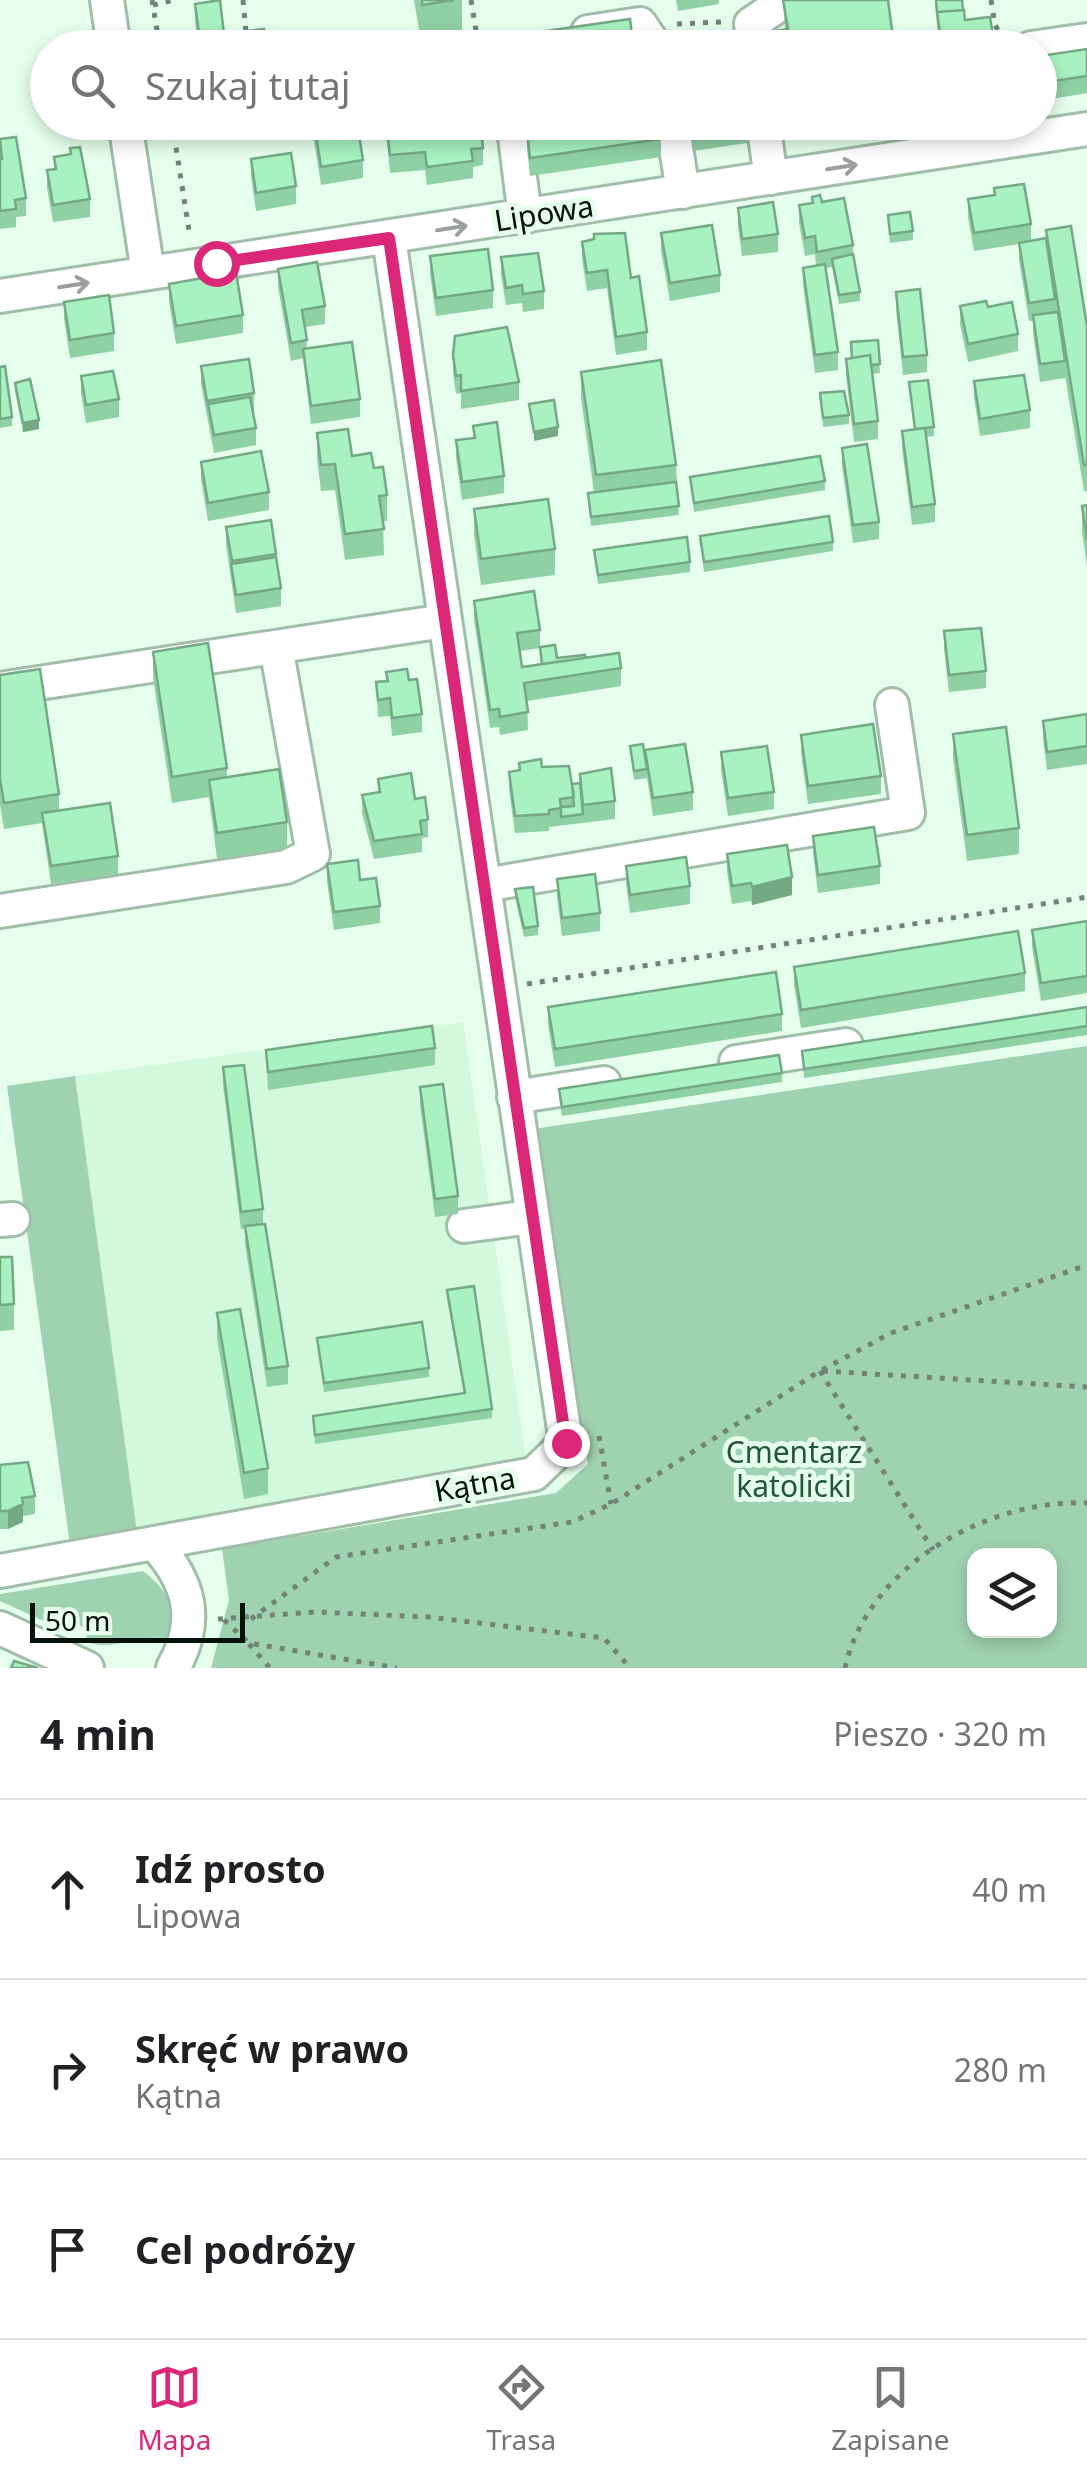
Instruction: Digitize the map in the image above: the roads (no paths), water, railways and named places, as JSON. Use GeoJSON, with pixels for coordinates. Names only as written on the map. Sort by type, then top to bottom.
{"type":"FeatureCollection","features":[{"type":"Feature","properties":{"kind":"street"},"geometry":{"type":"LineString","coordinates":[[107,0],[111,30]]}},
{"type":"Feature","properties":{"kind":"street"},"geometry":{"type":"LineString","coordinates":[[747,30],[750,24],[786,0]]}},
{"type":"Feature","properties":{"kind":"street"},"geometry":{"type":"LineString","coordinates":[[1057,44],[1087,40]]}},
{"type":"Feature","properties":{"kind":"street","name":"Lipowa"},"geometry":{"type":"LineString","coordinates":[[1057,131],[1087,129]]}},
{"type":"Feature","properties":{"kind":"street"},"geometry":{"type":"LineString","coordinates":[[127,140],[148,273]]}},
{"type":"Feature","properties":{"kind":"street"},"geometry":{"type":"LineString","coordinates":[[515,140],[525,217]]}},
{"type":"Feature","properties":{"kind":"street"},"geometry":{"type":"LineString","coordinates":[[675,140],[683,192]]}},
{"type":"Feature","properties":{"kind":"street"},"geometry":{"type":"LineString","coordinates":[[766,140],[771,178]]}},
{"type":"Feature","properties":{"kind":"street","name":"Lipowa"},"geometry":{"type":"LineString","coordinates":[[0,296],[771,178],[927,140]]}},
{"type":"Feature","properties":{"kind":"street","name":"Kątna"},"geometry":{"type":"LineString","coordinates":[[0,1571],[534,1474],[566,1443],[389,238]]}},
{"type":"Feature","properties":{"kind":"street"},"geometry":{"type":"LineString","coordinates":[[0,689],[444,621]]}},
{"type":"Feature","properties":{"kind":"street"},"geometry":{"type":"LineString","coordinates":[[0,911],[286,867],[314,854],[276,647]]}},
{"type":"Feature","properties":{"kind":"street"},"geometry":{"type":"LineString","coordinates":[[485,884],[908,813],[892,705]]}},
{"type":"Feature","properties":{"kind":"street"},"geometry":{"type":"LineString","coordinates":[[714,1066],[871,1041]]}},
{"type":"Feature","properties":{"kind":"street"},"geometry":{"type":"LineString","coordinates":[[514,1096],[636,1078]]}},
{"type":"Feature","properties":{"kind":"street"},"geometry":{"type":"LineString","coordinates":[[464,1226],[530,1217]]}},
{"type":"Feature","properties":{"kind":"street"},"geometry":{"type":"LineString","coordinates":[[154,1544],[174,1565],[188,1593],[191,1616],[183,1650],[173,1668]]}},
{"type":"Feature","properties":{"kind":"street"},"geometry":{"type":"LineString","coordinates":[[0,1628],[87,1668]]}},
{"type":"Feature","properties":{"kind":"park label","name":"Cmentarz katolicki"},"geometry":{"type":"Point","coordinates":[794,1470]}}]}
